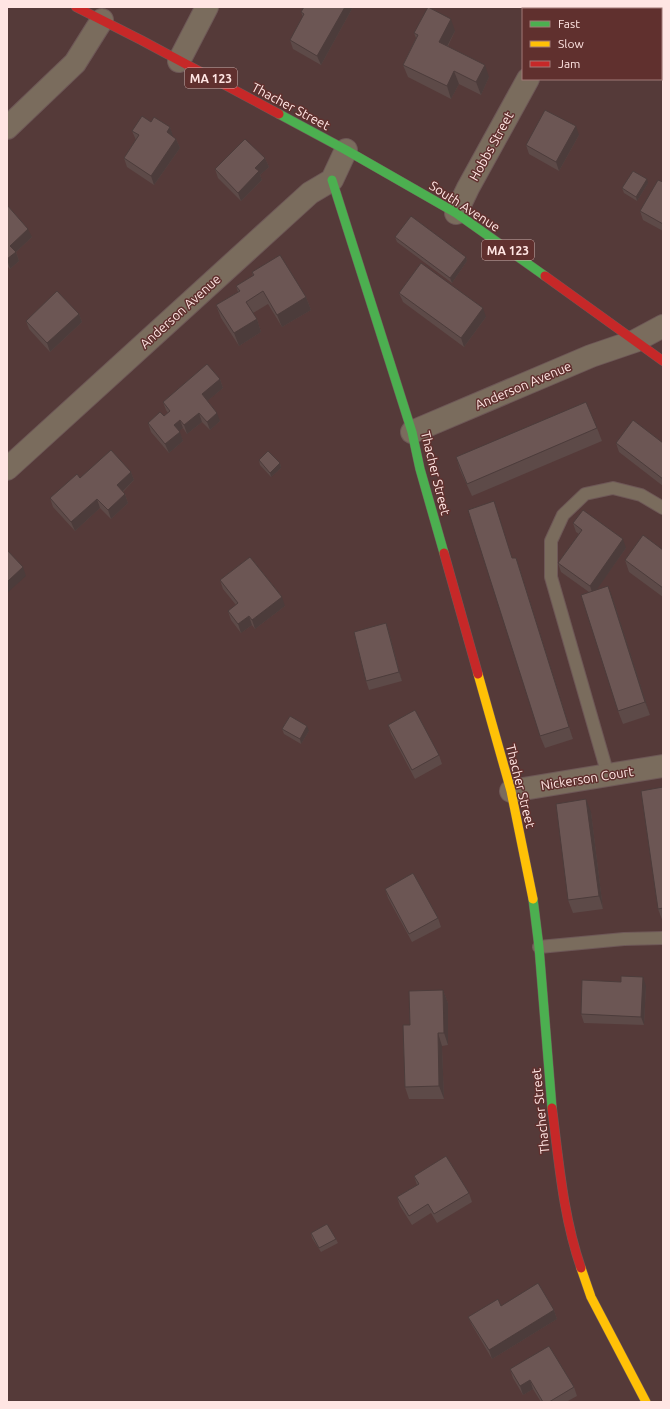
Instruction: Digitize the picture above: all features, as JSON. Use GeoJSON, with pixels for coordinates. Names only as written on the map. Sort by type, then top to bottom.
{"type":"FeatureCollection","features":[{"type":"Feature","properties":{"kind":"main road","name":"Thacher Street"},"geometry":{"type":"LineString","coordinates":[[76,7],[141,40],[346,150]]}},
{"type":"Feature","properties":{"kind":"main road","name":"South Avenue"},"geometry":{"type":"LineString","coordinates":[[346,150],[456,213],[663,361]]}},
{"type":"Feature","properties":{"kind":"main road","name":"Thacher Street"},"geometry":{"type":"LineString","coordinates":[[332,180],[412,432],[422,477],[511,791],[533,901],[539,947],[550,1103],[563,1197],[576,1252],[591,1297],[646,1402]]}},
{"type":"Feature","properties":{"kind":"street"},"geometry":{"type":"LineString","coordinates":[[179,61],[207,7]]}},
{"type":"Feature","properties":{"kind":"street"},"geometry":{"type":"LineString","coordinates":[[7,128],[75,63],[102,20]]}},
{"type":"Feature","properties":{"kind":"street","name":"Hobbs Street"},"geometry":{"type":"LineString","coordinates":[[456,213],[468,188],[527,80]]}},
{"type":"Feature","properties":{"kind":"street"},"geometry":{"type":"LineString","coordinates":[[332,180],[346,150]]}},
{"type":"Feature","properties":{"kind":"street","name":"Anderson Avenue"},"geometry":{"type":"LineString","coordinates":[[7,469],[310,193],[332,180]]}},
{"type":"Feature","properties":{"kind":"street","name":"Anderson Avenue"},"geometry":{"type":"LineString","coordinates":[[412,432],[591,356],[634,341],[663,326]]}},
{"type":"Feature","properties":{"kind":"street","name":"Nickerson Court"},"geometry":{"type":"LineString","coordinates":[[511,791],[663,766]]}},
{"type":"Feature","properties":{"kind":"lane"},"geometry":{"type":"LineString","coordinates":[[608,775],[551,576],[551,541],[563,515],[585,494],[613,488],[641,496],[663,508]]}},
{"type":"Feature","properties":{"kind":"lane"},"geometry":{"type":"LineString","coordinates":[[539,947],[624,939],[663,938]]}},
{"type":"Feature","properties":{"kind":"building"},"geometry":{"type":"Polygon","coordinates":[[[304,7],[345,7],[317,56],[290,40],[304,14],[301,12],[304,7]]]}},
{"type":"Feature","properties":{"kind":"building"},"geometry":{"type":"Polygon","coordinates":[[[428,7],[451,19],[439,42],[485,65],[476,82],[454,71],[447,86],[403,65],[418,35],[414,33],[428,7]]]}},
{"type":"Feature","properties":{"kind":"building"},"geometry":{"type":"Polygon","coordinates":[[[545,110],[576,126],[556,162],[526,145],[545,110]]]}},
{"type":"Feature","properties":{"kind":"building"},"geometry":{"type":"Polygon","coordinates":[[[142,116],[151,122],[154,117],[170,127],[167,132],[176,139],[151,176],[124,158],[139,135],[132,131],[142,116]]]}},
{"type":"Feature","properties":{"kind":"building"},"geometry":{"type":"Polygon","coordinates":[[[245,139],[265,158],[255,168],[259,171],[238,193],[215,169],[245,139]]]}},
{"type":"Feature","properties":{"kind":"building"},"geometry":{"type":"Polygon","coordinates":[[[633,171],[647,179],[636,197],[622,188],[633,171]]]}},
{"type":"Feature","properties":{"kind":"building"},"geometry":{"type":"Polygon","coordinates":[[[658,180],[663,182],[663,224],[640,211],[658,180]]]}},
{"type":"Feature","properties":{"kind":"building"},"geometry":{"type":"Polygon","coordinates":[[[7,205],[28,229],[10,246],[16,252],[7,259],[7,205]]]}},
{"type":"Feature","properties":{"kind":"building"},"geometry":{"type":"Polygon","coordinates":[[[411,216],[466,257],[450,278],[395,237],[411,216]]]}},
{"type":"Feature","properties":{"kind":"building"},"geometry":{"type":"Polygon","coordinates":[[[280,255],[306,297],[277,315],[263,291],[246,302],[257,319],[234,333],[216,305],[240,291],[236,286],[254,275],[252,272],[280,255]]]}},
{"type":"Feature","properties":{"kind":"building"},"geometry":{"type":"Polygon","coordinates":[[[421,263],[483,308],[461,338],[399,293],[421,263]]]}},
{"type":"Feature","properties":{"kind":"building"},"geometry":{"type":"Polygon","coordinates":[[[57,291],[79,314],[47,343],[26,321],[57,291]]]}},
{"type":"Feature","properties":{"kind":"building"},"geometry":{"type":"Polygon","coordinates":[[[207,364],[220,379],[202,394],[217,413],[207,422],[199,413],[184,425],[180,420],[174,425],[180,432],[165,444],[148,423],[160,412],[164,416],[170,411],[163,402],[207,364]]]}},
{"type":"Feature","properties":{"kind":"building"},"geometry":{"type":"Polygon","coordinates":[[[586,402],[597,428],[467,484],[456,457],[586,402]]]}},
{"type":"Feature","properties":{"kind":"building"},"geometry":{"type":"Polygon","coordinates":[[[633,420],[663,443],[663,479],[616,443],[633,420]]]}},
{"type":"Feature","properties":{"kind":"building"},"geometry":{"type":"Polygon","coordinates":[[[111,450],[131,472],[117,485],[125,494],[108,510],[97,499],[71,522],[50,498],[77,474],[80,478],[111,450]]]}},
{"type":"Feature","properties":{"kind":"building"},"geometry":{"type":"Polygon","coordinates":[[[268,451],[280,463],[270,473],[259,460],[268,451]]]}},
{"type":"Feature","properties":{"kind":"building"},"geometry":{"type":"Polygon","coordinates":[[[494,501],[512,558],[516,558],[569,727],[540,736],[468,510],[494,501]]]}},
{"type":"Feature","properties":{"kind":"building"},"geometry":{"type":"Polygon","coordinates":[[[583,510],[623,539],[590,586],[558,563],[582,530],[573,523],[583,510]]]}},
{"type":"Feature","properties":{"kind":"building"},"geometry":{"type":"Polygon","coordinates":[[[643,535],[663,550],[663,588],[625,560],[643,535]]]}},
{"type":"Feature","properties":{"kind":"building"},"geometry":{"type":"Polygon","coordinates":[[[7,550],[23,567],[7,582],[7,550]]]}},
{"type":"Feature","properties":{"kind":"building"},"geometry":{"type":"Polygon","coordinates":[[[250,557],[282,597],[252,620],[249,616],[238,624],[228,611],[238,603],[220,580],[250,557]]]}},
{"type":"Feature","properties":{"kind":"building"},"geometry":{"type":"Polygon","coordinates":[[[608,586],[645,702],[618,711],[581,595],[608,586]]]}},
{"type":"Feature","properties":{"kind":"building"},"geometry":{"type":"Polygon","coordinates":[[[386,623],[399,672],[366,681],[354,632],[386,623]]]}},
{"type":"Feature","properties":{"kind":"building"},"geometry":{"type":"Polygon","coordinates":[[[415,710],[439,755],[412,770],[388,725],[415,710]]]}},
{"type":"Feature","properties":{"kind":"building"},"geometry":{"type":"Polygon","coordinates":[[[290,716],[307,726],[300,739],[282,729],[290,716]]]}},
{"type":"Feature","properties":{"kind":"building"},"geometry":{"type":"Polygon","coordinates":[[[663,787],[663,908],[658,909],[641,791],[663,787]]]}},
{"type":"Feature","properties":{"kind":"building"},"geometry":{"type":"Polygon","coordinates":[[[586,799],[599,896],[568,900],[556,804],[586,799]]]}},
{"type":"Feature","properties":{"kind":"building"},"geometry":{"type":"Polygon","coordinates":[[[413,873],[438,918],[409,934],[385,889],[413,873]]]}},
{"type":"Feature","properties":{"kind":"building"},"geometry":{"type":"Polygon","coordinates":[[[621,976],[643,977],[641,1017],[581,1014],[582,980],[621,982],[621,976]]]}},
{"type":"Feature","properties":{"kind":"building"},"geometry":{"type":"Polygon","coordinates":[[[443,990],[444,1033],[438,1033],[439,1086],[405,1087],[403,1025],[410,1025],[409,991],[443,990]]]}},
{"type":"Feature","properties":{"kind":"building"},"geometry":{"type":"Polygon","coordinates":[[[446,1156],[469,1193],[434,1214],[428,1204],[409,1216],[397,1197],[419,1184],[414,1176],[446,1156]]]}},
{"type":"Feature","properties":{"kind":"building"},"geometry":{"type":"Polygon","coordinates":[[[327,1224],[336,1239],[319,1248],[311,1233],[327,1224]]]}},
{"type":"Feature","properties":{"kind":"building"},"geometry":{"type":"Polygon","coordinates":[[[538,1283],[554,1310],[489,1350],[468,1317],[498,1299],[501,1306],[538,1283]]]}},
{"type":"Feature","properties":{"kind":"building"},"geometry":{"type":"Polygon","coordinates":[[[549,1346],[574,1387],[549,1402],[543,1402],[530,1380],[520,1386],[510,1369],[549,1346]]]}},
{"type":"Feature","properties":{"kind":"traffic: fast"},"geometry":{"type":"LineString","coordinates":[[279,114],[346,150],[456,213],[545,276]]}},
{"type":"Feature","properties":{"kind":"traffic: fast"},"geometry":{"type":"LineString","coordinates":[[332,180],[412,432],[420,469],[444,553]]}},
{"type":"Feature","properties":{"kind":"traffic: fast"},"geometry":{"type":"LineString","coordinates":[[533,899],[539,947],[552,1108]]}},
{"type":"Feature","properties":{"kind":"traffic: slow"},"geometry":{"type":"LineString","coordinates":[[478,674],[511,791],[533,899]]}},
{"type":"Feature","properties":{"kind":"traffic: slow"},"geometry":{"type":"LineString","coordinates":[[581,1268],[591,1297],[646,1402]]}},
{"type":"Feature","properties":{"kind":"traffic: jam"},"geometry":{"type":"LineString","coordinates":[[76,7],[279,114]]}},
{"type":"Feature","properties":{"kind":"traffic: jam"},"geometry":{"type":"LineString","coordinates":[[545,276],[663,361]]}},
{"type":"Feature","properties":{"kind":"traffic: jam"},"geometry":{"type":"LineString","coordinates":[[444,553],[478,674]]}},
{"type":"Feature","properties":{"kind":"traffic: jam"},"geometry":{"type":"LineString","coordinates":[[552,1108],[566,1209],[581,1268]]}}]}
